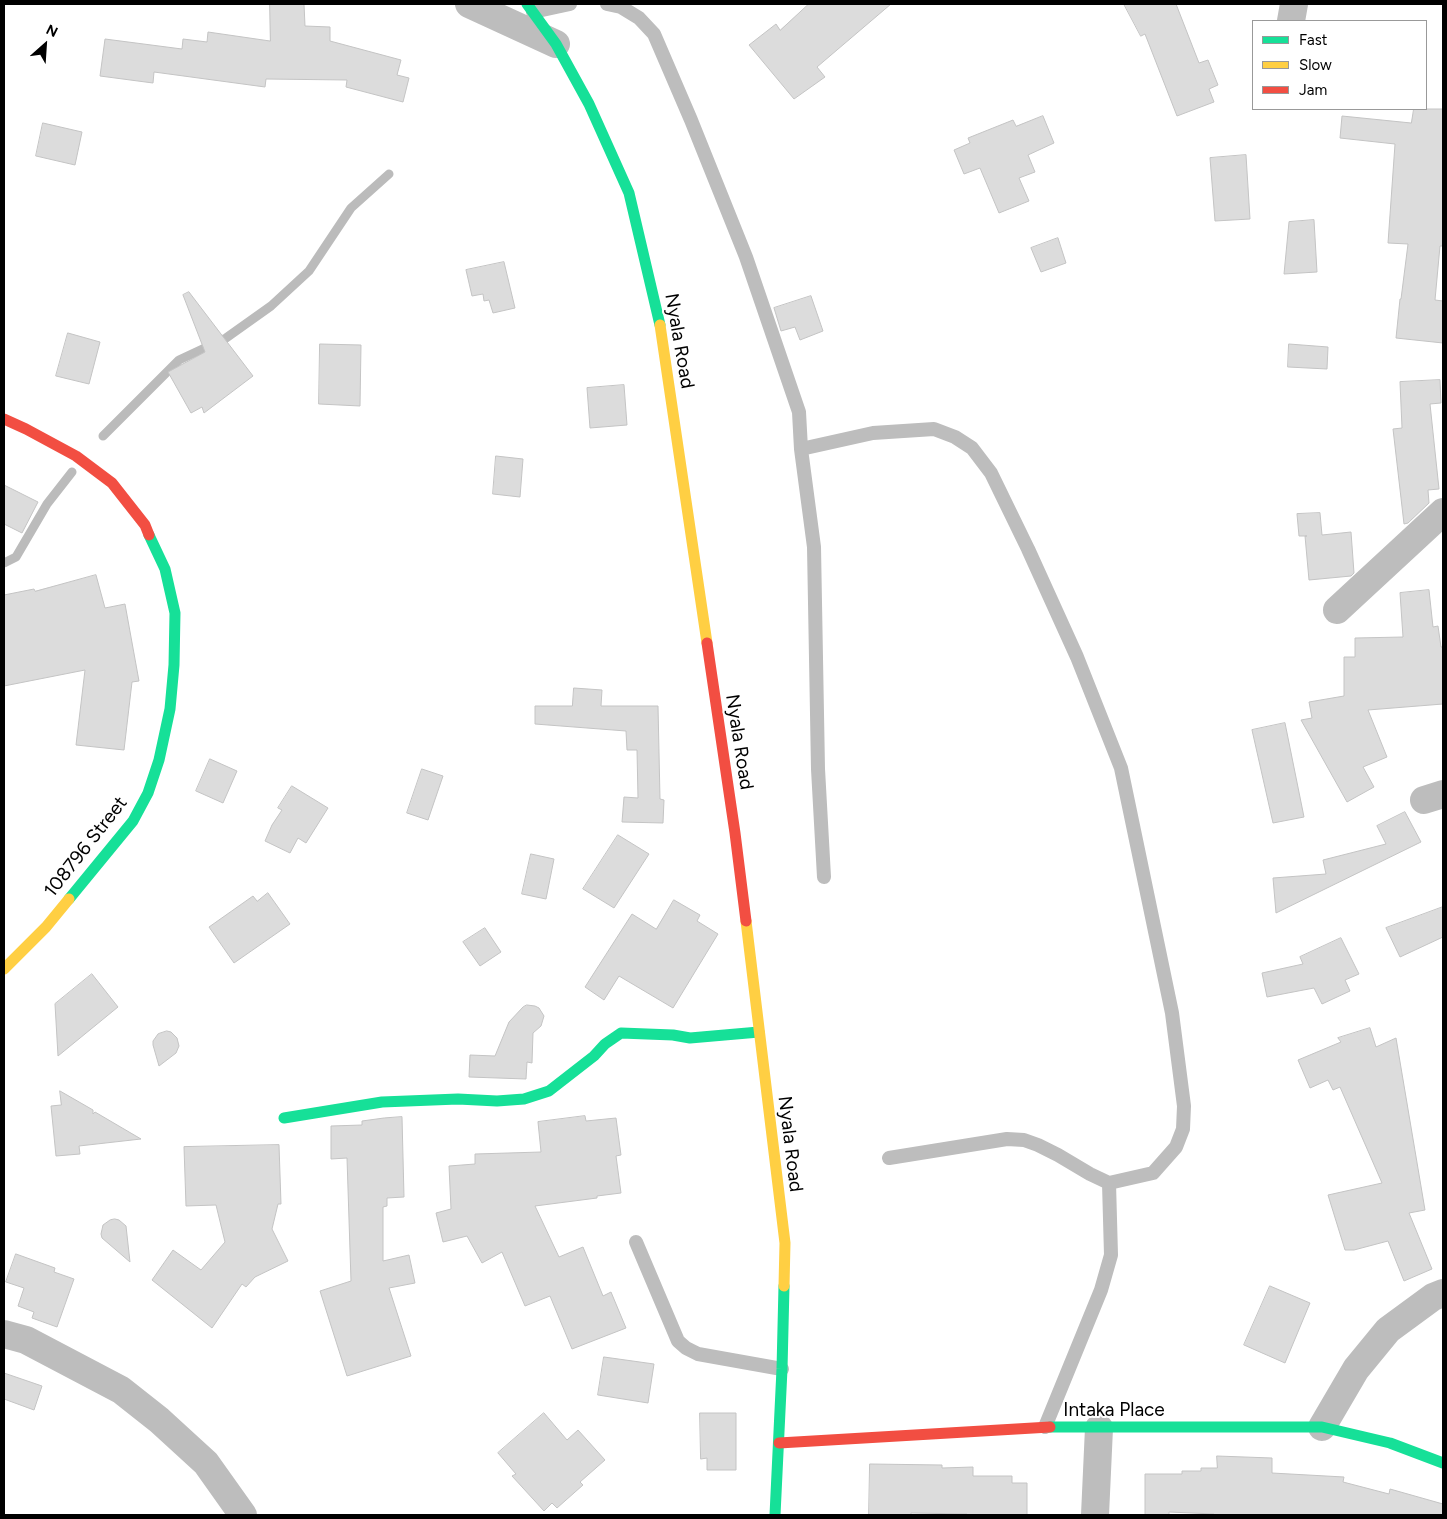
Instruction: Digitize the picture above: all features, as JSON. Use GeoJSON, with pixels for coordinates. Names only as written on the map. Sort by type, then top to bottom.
{"type":"FeatureCollection","features":[{"type":"Feature","properties":{"kind":"street"},"geometry":{"type":"LineString","coordinates":[[469,4],[556,44]]}},
{"type":"Feature","properties":{"kind":"street"},"geometry":{"type":"LineString","coordinates":[[1291,20],[1294,4]]}},
{"type":"Feature","properties":{"kind":"street","name":"Nyala Road"},"geometry":{"type":"LineString","coordinates":[[530,8],[556,44],[589,104],[629,193],[659,315],[735,833],[785,1243],[782,1369],[775,1515]]}},
{"type":"Feature","properties":{"kind":"street","name":"108796 Street"},"geometry":{"type":"LineString","coordinates":[[4,420],[26,429],[76,456],[112,483],[145,525],[166,569],[175,613],[174,665],[170,709],[159,760],[148,793],[133,821],[96,867],[46,927],[4,969]]}},
{"type":"Feature","properties":{"kind":"street"},"geometry":{"type":"LineString","coordinates":[[1337,610],[1443,512]]}},
{"type":"Feature","properties":{"kind":"street"},"geometry":{"type":"LineString","coordinates":[[284,1118],[382,1102],[524,1099],[549,1091],[594,1056],[605,1044],[622,1033],[673,1035],[690,1038],[758,1032]]}},
{"type":"Feature","properties":{"kind":"street"},"geometry":{"type":"LineString","coordinates":[[1322,1427],[1356,1369],[1388,1330],[1433,1297],[1443,1293]]}},
{"type":"Feature","properties":{"kind":"street"},"geometry":{"type":"LineString","coordinates":[[4,1334],[26,1340],[121,1390],[160,1420],[206,1463],[243,1515]]}},
{"type":"Feature","properties":{"kind":"street","name":"Intaka Place"},"geometry":{"type":"LineString","coordinates":[[779,1443],[1045,1427],[1322,1427],[1390,1443],[1443,1463]]}},
{"type":"Feature","properties":{"kind":"street"},"geometry":{"type":"LineString","coordinates":[[1095,1515],[1099,1428]]}},
{"type":"Feature","properties":{"kind":"lane"},"geometry":{"type":"LineString","coordinates":[[530,8],[570,4]]}},
{"type":"Feature","properties":{"kind":"lane"},"geometry":{"type":"LineString","coordinates":[[607,4],[621,7],[639,18],[654,34],[746,257],[799,412],[801,449],[814,547],[818,769],[824,877]]}},
{"type":"Feature","properties":{"kind":"lane"},"geometry":{"type":"LineString","coordinates":[[801,449],[873,433],[934,430],[955,437],[972,448],[991,474],[1028,549],[1077,657],[1121,768],[1172,1013],[1184,1106],[1183,1130],[1176,1147],[1166,1160],[1153,1173],[1109,1183],[1058,1155],[1024,1140],[1006,1139],[889,1158]]}},
{"type":"Feature","properties":{"kind":"lane"},"geometry":{"type":"LineString","coordinates":[[1045,1427],[1101,1290],[1111,1255],[1109,1183]]}},
{"type":"Feature","properties":{"kind":"lane"},"geometry":{"type":"LineString","coordinates":[[636,1242],[678,1341],[686,1348],[698,1354],[782,1369]]}},
{"type":"Feature","properties":{"kind":"building"},"geometry":{"type":"Polygon","coordinates":[[[270,4],[304,4],[305,26],[330,27],[330,41],[401,60],[397,75],[409,78],[403,102],[346,87],[347,80],[266,79],[265,87],[154,72],[153,83],[100,76],[105,39],[182,49],[183,39],[207,42],[208,32],[270,41],[270,4]]]}},
{"type":"Feature","properties":{"kind":"building"},"geometry":{"type":"Polygon","coordinates":[[[809,4],[891,4],[817,67],[825,77],[794,99],[749,45],[776,24],[780,30],[809,4]]]}},
{"type":"Feature","properties":{"kind":"building"},"geometry":{"type":"Polygon","coordinates":[[[1124,4],[1176,4],[1199,63],[1208,60],[1218,85],[1209,89],[1214,102],[1177,116],[1145,34],[1141,36],[1124,4]]]}},
{"type":"Feature","properties":{"kind":"building"},"geometry":{"type":"Polygon","coordinates":[[[1443,109],[1443,246],[1440,246],[1435,300],[1443,301],[1443,343],[1396,338],[1408,244],[1388,243],[1395,144],[1340,138],[1342,116],[1411,123],[1414,110],[1443,109]]]}},
{"type":"Feature","properties":{"kind":"building"},"geometry":{"type":"Polygon","coordinates":[[[1043,116],[1054,143],[1028,155],[1035,172],[1019,178],[1029,201],[999,213],[980,168],[964,174],[954,150],[970,143],[968,138],[1013,120],[1016,126],[1043,116]]]}},
{"type":"Feature","properties":{"kind":"building"},"geometry":{"type":"Polygon","coordinates":[[[43,123],[82,132],[75,165],[36,156],[43,123]]]}},
{"type":"Feature","properties":{"kind":"building"},"geometry":{"type":"Polygon","coordinates":[[[1246,155],[1250,219],[1215,221],[1210,158],[1246,155]]]}},
{"type":"Feature","properties":{"kind":"building"},"geometry":{"type":"Polygon","coordinates":[[[1314,220],[1317,272],[1284,274],[1289,222],[1314,220]]]}},
{"type":"Feature","properties":{"kind":"building"},"geometry":{"type":"Polygon","coordinates":[[[1058,238],[1066,263],[1041,272],[1031,248],[1058,238]]]}},
{"type":"Feature","properties":{"kind":"building"},"geometry":{"type":"Polygon","coordinates":[[[504,262],[515,308],[493,313],[489,300],[484,301],[483,294],[472,296],[466,270],[504,262]]]}},
{"type":"Feature","properties":{"kind":"building"},"geometry":{"type":"Polygon","coordinates":[[[189,292],[253,376],[204,413],[202,407],[191,413],[168,372],[205,352],[183,295],[189,292]]]}},
{"type":"Feature","properties":{"kind":"building"},"geometry":{"type":"Polygon","coordinates":[[[811,296],[823,331],[800,340],[795,327],[781,331],[774,308],[811,296]]]}},
{"type":"Feature","properties":{"kind":"building"},"geometry":{"type":"Polygon","coordinates":[[[68,333],[100,342],[89,384],[56,376],[68,333]]]}},
{"type":"Feature","properties":{"kind":"building"},"geometry":{"type":"Polygon","coordinates":[[[320,344],[361,345],[360,406],[319,404],[320,344]]]}},
{"type":"Feature","properties":{"kind":"building"},"geometry":{"type":"Polygon","coordinates":[[[1289,344],[1328,347],[1327,369],[1288,367],[1289,344]]]}},
{"type":"Feature","properties":{"kind":"building"},"geometry":{"type":"Polygon","coordinates":[[[1440,380],[1441,403],[1430,404],[1439,489],[1428,490],[1429,503],[1408,523],[1404,524],[1393,429],[1402,428],[1400,382],[1440,380]]]}},
{"type":"Feature","properties":{"kind":"building"},"geometry":{"type":"Polygon","coordinates":[[[624,385],[627,425],[590,428],[587,388],[624,385]]]}},
{"type":"Feature","properties":{"kind":"building"},"geometry":{"type":"Polygon","coordinates":[[[496,456],[523,459],[520,497],[493,494],[496,456]]]}},
{"type":"Feature","properties":{"kind":"building"},"geometry":{"type":"Polygon","coordinates":[[[4,485],[38,502],[22,533],[4,524],[4,485]]]}},
{"type":"Feature","properties":{"kind":"building"},"geometry":{"type":"Polygon","coordinates":[[[1320,513],[1322,535],[1351,532],[1354,573],[1351,576],[1309,580],[1305,536],[1299,536],[1297,514],[1320,513]]]}},
{"type":"Feature","properties":{"kind":"building"},"geometry":{"type":"Polygon","coordinates":[[[96,575],[105,608],[125,604],[139,681],[132,682],[124,750],[76,745],[85,670],[4,686],[4,595],[34,589],[35,591],[96,575]]]}},
{"type":"Feature","properties":{"kind":"building"},"geometry":{"type":"Polygon","coordinates":[[[1429,590],[1433,627],[1438,626],[1441,647],[1443,647],[1443,704],[1368,710],[1387,757],[1363,767],[1374,787],[1347,802],[1301,720],[1312,718],[1309,702],[1344,696],[1344,657],[1355,657],[1355,638],[1403,637],[1400,593],[1429,590]]]}},
{"type":"Feature","properties":{"kind":"building"},"geometry":{"type":"Polygon","coordinates":[[[574,688],[602,690],[601,706],[658,706],[660,799],[664,800],[663,823],[622,822],[624,797],[638,798],[637,750],[627,750],[626,731],[535,724],[535,706],[572,706],[574,688]]]}},
{"type":"Feature","properties":{"kind":"building"},"geometry":{"type":"Polygon","coordinates":[[[1285,723],[1304,817],[1273,823],[1252,730],[1285,723]]]}},
{"type":"Feature","properties":{"kind":"building"},"geometry":{"type":"Polygon","coordinates":[[[210,759],[237,771],[223,803],[196,791],[210,759]]]}},
{"type":"Feature","properties":{"kind":"building"},"geometry":{"type":"Polygon","coordinates":[[[422,769],[443,776],[428,820],[407,813],[422,769]]]}},
{"type":"Feature","properties":{"kind":"building"},"geometry":{"type":"Polygon","coordinates":[[[292,786],[328,808],[306,843],[298,838],[290,853],[265,841],[272,825],[282,810],[278,808],[292,786]]]}},
{"type":"Feature","properties":{"kind":"building"},"geometry":{"type":"Polygon","coordinates":[[[1405,812],[1421,842],[1276,913],[1273,878],[1326,874],[1323,860],[1386,844],[1377,826],[1405,812]]]}},
{"type":"Feature","properties":{"kind":"building"},"geometry":{"type":"Polygon","coordinates":[[[618,835],[649,854],[614,908],[583,889],[618,835]]]}},
{"type":"Feature","properties":{"kind":"building"},"geometry":{"type":"Polygon","coordinates":[[[531,854],[554,859],[546,899],[522,894],[531,854]]]}},
{"type":"Feature","properties":{"kind":"building"},"geometry":{"type":"Polygon","coordinates":[[[268,893],[290,924],[234,963],[209,927],[253,896],[257,901],[268,893]]]}},
{"type":"Feature","properties":{"kind":"building"},"geometry":{"type":"Polygon","coordinates":[[[674,900],[700,915],[697,921],[718,934],[673,1008],[619,976],[604,1000],[585,987],[632,914],[656,929],[674,900]]]}},
{"type":"Feature","properties":{"kind":"building"},"geometry":{"type":"Polygon","coordinates":[[[1443,907],[1443,937],[1400,957],[1386,928],[1443,907]]]}},
{"type":"Feature","properties":{"kind":"building"},"geometry":{"type":"Polygon","coordinates":[[[485,928],[501,952],[480,966],[463,942],[485,928]]]}},
{"type":"Feature","properties":{"kind":"building"},"geometry":{"type":"Polygon","coordinates":[[[1341,938],[1359,974],[1345,980],[1350,991],[1322,1004],[1314,988],[1267,997],[1262,973],[1303,964],[1300,957],[1341,938]]]}},
{"type":"Feature","properties":{"kind":"building"},"geometry":{"type":"Polygon","coordinates":[[[92,974],[118,1007],[58,1056],[55,1004],[92,974]]]}},
{"type":"Feature","properties":{"kind":"building"},"geometry":{"type":"Polygon","coordinates":[[[527,1005],[539,1008],[544,1016],[541,1026],[533,1033],[532,1063],[527,1062],[526,1079],[469,1077],[470,1055],[495,1056],[509,1022],[527,1005]]]}},
{"type":"Feature","properties":{"kind":"building"},"geometry":{"type":"Polygon","coordinates":[[[1370,1028],[1376,1047],[1396,1038],[1425,1210],[1409,1213],[1432,1269],[1404,1281],[1388,1241],[1354,1250],[1345,1250],[1328,1195],[1382,1183],[1340,1087],[1333,1090],[1328,1080],[1310,1088],[1298,1060],[1341,1042],[1338,1038],[1370,1028]]]}},
{"type":"Feature","properties":{"kind":"building"},"geometry":{"type":"Polygon","coordinates":[[[167,1031],[177,1038],[179,1046],[176,1053],[159,1066],[153,1041],[158,1034],[167,1031]]]}},
{"type":"Feature","properties":{"kind":"building"},"geometry":{"type":"Polygon","coordinates":[[[60,1091],[93,1110],[93,1114],[95,1112],[141,1139],[79,1146],[80,1154],[56,1156],[51,1106],[61,1105],[60,1091]]]}},
{"type":"Feature","properties":{"kind":"building"},"geometry":{"type":"Polygon","coordinates":[[[585,1116],[586,1121],[616,1118],[621,1155],[616,1156],[621,1193],[535,1206],[559,1257],[583,1247],[603,1296],[611,1292],[626,1328],[572,1349],[550,1296],[525,1306],[502,1252],[482,1263],[467,1236],[443,1242],[436,1213],[451,1209],[449,1166],[475,1164],[475,1154],[541,1152],[538,1122],[585,1116]]]}},
{"type":"Feature","properties":{"kind":"building"},"geometry":{"type":"Polygon","coordinates":[[[402,1117],[404,1197],[387,1198],[387,1206],[383,1207],[383,1261],[409,1255],[415,1283],[389,1288],[411,1356],[347,1376],[320,1291],[351,1281],[347,1158],[331,1159],[331,1126],[362,1125],[362,1121],[402,1117]]]}},
{"type":"Feature","properties":{"kind":"building"},"geometry":{"type":"Polygon","coordinates":[[[279,1145],[281,1204],[278,1204],[272,1229],[288,1261],[255,1277],[246,1287],[242,1284],[212,1328],[152,1280],[173,1250],[201,1270],[225,1242],[216,1205],[186,1206],[184,1147],[279,1145]]]}},
{"type":"Feature","properties":{"kind":"building"},"geometry":{"type":"Polygon","coordinates":[[[115,1219],[126,1226],[130,1262],[102,1238],[103,1225],[115,1219]]]}},
{"type":"Feature","properties":{"kind":"building"},"geometry":{"type":"Polygon","coordinates":[[[16,1254],[55,1268],[54,1272],[74,1279],[57,1327],[32,1318],[34,1312],[18,1306],[24,1288],[6,1282],[16,1254]]]}},
{"type":"Feature","properties":{"kind":"building"},"geometry":{"type":"Polygon","coordinates":[[[1270,1286],[1310,1303],[1285,1363],[1244,1345],[1270,1286]]]}},
{"type":"Feature","properties":{"kind":"building"},"geometry":{"type":"Polygon","coordinates":[[[604,1357],[654,1364],[648,1403],[598,1395],[604,1357]]]}},
{"type":"Feature","properties":{"kind":"building"},"geometry":{"type":"Polygon","coordinates":[[[4,1373],[42,1386],[34,1410],[4,1399],[4,1373]]]}},
{"type":"Feature","properties":{"kind":"building"},"geometry":{"type":"Polygon","coordinates":[[[544,1413],[567,1440],[578,1430],[605,1460],[580,1482],[583,1485],[557,1508],[552,1503],[544,1511],[512,1476],[516,1474],[498,1453],[544,1413]]]}},
{"type":"Feature","properties":{"kind":"building"},"geometry":{"type":"Polygon","coordinates":[[[700,1413],[736,1413],[736,1470],[707,1470],[707,1458],[701,1459],[700,1413]]]}},
{"type":"Feature","properties":{"kind":"building"},"geometry":{"type":"Polygon","coordinates":[[[1217,1456],[1272,1458],[1272,1473],[1344,1477],[1343,1482],[1389,1494],[1390,1489],[1443,1504],[1443,1515],[1214,1515],[1169,1512],[1169,1515],[1145,1515],[1145,1474],[1182,1474],[1182,1471],[1201,1471],[1201,1468],[1217,1468],[1217,1456]]]}},
{"type":"Feature","properties":{"kind":"building"},"geometry":{"type":"Polygon","coordinates":[[[870,1464],[942,1465],[942,1468],[973,1467],[973,1476],[1012,1476],[1012,1483],[1027,1483],[1027,1515],[911,1513],[911,1515],[869,1515],[870,1464]]]}},
{"type":"Feature","properties":{"kind":"waterway"},"geometry":{"type":"LineString","coordinates":[[103,436],[179,360],[226,338],[271,306],[309,271],[351,208],[389,174]]}},
{"type":"Feature","properties":{"kind":"waterway"},"geometry":{"type":"LineString","coordinates":[[4,563],[16,557],[47,504],[72,472]]}},
{"type":"Feature","properties":{"kind":"traffic: fast"},"geometry":{"type":"LineString","coordinates":[[527,4],[556,44],[589,104],[629,193],[660,325]]}},
{"type":"Feature","properties":{"kind":"traffic: fast"},"geometry":{"type":"LineString","coordinates":[[69,899],[133,821],[148,793],[159,760],[170,709],[174,665],[175,613],[165,569],[149,535]]}},
{"type":"Feature","properties":{"kind":"traffic: fast"},"geometry":{"type":"LineString","coordinates":[[284,1118],[382,1102],[524,1099],[549,1091],[621,1033],[673,1035],[690,1038],[759,1032]]}},
{"type":"Feature","properties":{"kind":"traffic: fast"},"geometry":{"type":"LineString","coordinates":[[775,1515],[784,1286]]}},
{"type":"Feature","properties":{"kind":"traffic: fast"},"geometry":{"type":"LineString","coordinates":[[1050,1427],[1322,1427],[1390,1443],[1443,1463]]}},
{"type":"Feature","properties":{"kind":"traffic: slow"},"geometry":{"type":"LineString","coordinates":[[660,325],[707,643]]}},
{"type":"Feature","properties":{"kind":"traffic: slow"},"geometry":{"type":"LineString","coordinates":[[4,969],[46,927],[69,899]]}},
{"type":"Feature","properties":{"kind":"traffic: slow"},"geometry":{"type":"LineString","coordinates":[[746,921],[785,1243],[784,1286]]}},
{"type":"Feature","properties":{"kind":"traffic: jam"},"geometry":{"type":"LineString","coordinates":[[4,419],[76,456],[112,483],[145,525],[149,535]]}},
{"type":"Feature","properties":{"kind":"traffic: jam"},"geometry":{"type":"LineString","coordinates":[[707,643],[746,921]]}},
{"type":"Feature","properties":{"kind":"traffic: jam"},"geometry":{"type":"LineString","coordinates":[[779,1443],[1050,1427]]}}]}
